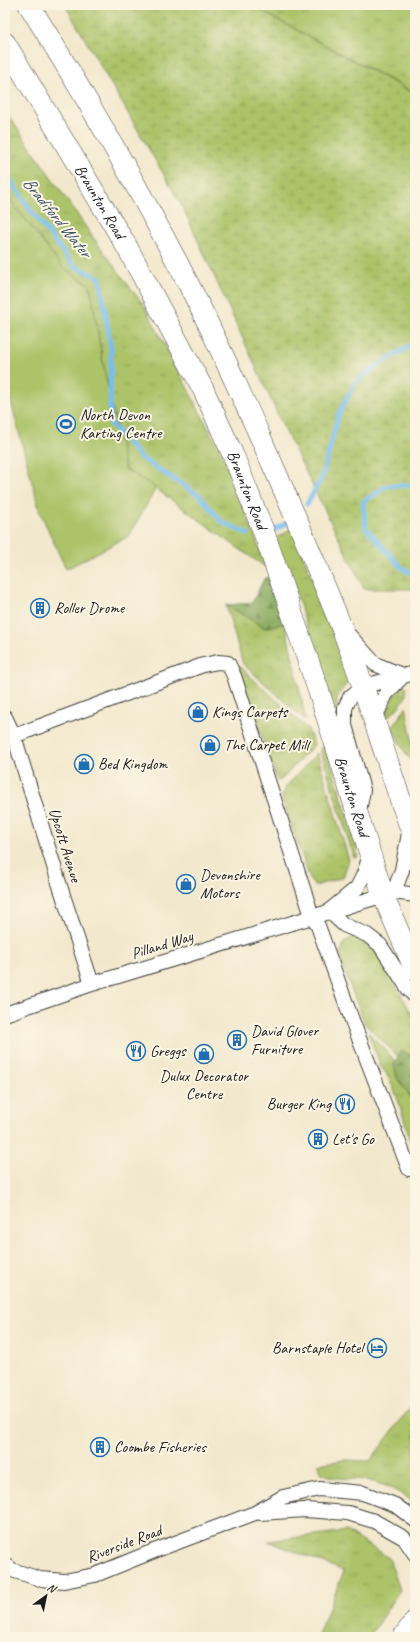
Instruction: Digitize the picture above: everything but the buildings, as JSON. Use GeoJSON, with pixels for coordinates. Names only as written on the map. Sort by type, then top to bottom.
{"type":"FeatureCollection","features":[{"type":"Feature","properties":{"kind":"main road","name":"Braunton Road"},"geometry":{"type":"LineString","coordinates":[[29,5],[83,92],[157,223],[232,373],[288,499],[341,626],[364,686],[413,834]]}},
{"type":"Feature","properties":{"kind":"main road","name":"Braunton Road"},"geometry":{"type":"LineString","coordinates":[[5,43],[127,247],[203,389],[231,450],[263,530],[319,692],[370,855],[389,894],[415,970]]}},
{"type":"Feature","properties":{"kind":"main road"},"geometry":{"type":"LineString","coordinates":[[403,1637],[415,1621]]}},
{"type":"Feature","properties":{"kind":"street"},"geometry":{"type":"LineString","coordinates":[[341,626],[375,664],[409,675]]}},
{"type":"Feature","properties":{"kind":"street"},"geometry":{"type":"LineString","coordinates":[[14,736],[203,665],[218,662],[228,663],[234,676],[312,916],[318,926],[409,1169]]}},
{"type":"Feature","properties":{"kind":"street"},"geometry":{"type":"LineString","coordinates":[[358,816],[363,790],[345,725],[345,708],[350,697],[364,686],[409,675]]}},
{"type":"Feature","properties":{"kind":"street"},"geometry":{"type":"LineString","coordinates":[[374,720],[386,694],[395,684],[409,675]]}},
{"type":"Feature","properties":{"kind":"street","name":"Upcott Avenue"},"geometry":{"type":"LineString","coordinates":[[5,717],[14,736],[92,984]]}},
{"type":"Feature","properties":{"kind":"street"},"geometry":{"type":"LineString","coordinates":[[389,894],[402,870],[413,834]]}},
{"type":"Feature","properties":{"kind":"street","name":"Pilland Way"},"geometry":{"type":"LineString","coordinates":[[329,911],[357,888],[364,874],[370,855]]}},
{"type":"Feature","properties":{"kind":"street","name":"Pilland Way"},"geometry":{"type":"LineString","coordinates":[[5,1014],[92,984],[329,911],[389,894],[415,895]]}},
{"type":"Feature","properties":{"kind":"street"},"geometry":{"type":"LineString","coordinates":[[329,911],[344,924],[367,935],[380,945],[409,990],[415,996]]}},
{"type":"Feature","properties":{"kind":"street","name":"Riverside Road"},"geometry":{"type":"LineString","coordinates":[[5,1564],[12,1570],[40,1579],[64,1581],[95,1575],[154,1550],[255,1513],[283,1497],[319,1489],[363,1493],[396,1505],[415,1520]]}},
{"type":"Feature","properties":{"kind":"street","name":"Riverside Road"},"geometry":{"type":"LineString","coordinates":[[255,1513],[305,1510],[348,1513],[374,1521],[404,1538],[415,1554]]}},
{"type":"Feature","properties":{"kind":"green space"},"geometry":{"type":"Polygon","coordinates":[[[65,5],[250,5],[415,94],[415,589],[364,589],[283,426],[182,206],[65,5]]]}},
{"type":"Feature","properties":{"kind":"green space"},"geometry":{"type":"Polygon","coordinates":[[[250,5],[415,5],[415,94],[409,90],[250,5]]]}},
{"type":"Feature","properties":{"kind":"green space"},"geometry":{"type":"Polygon","coordinates":[[[8,115],[97,243],[145,307],[224,458],[267,568],[125,469],[102,358],[90,285],[63,268],[5,193],[5,117],[8,115]]]}},
{"type":"Feature","properties":{"kind":"green space","name":"North Devon Karting Centre"},"geometry":{"type":"Polygon","coordinates":[[[5,193],[63,268],[90,285],[102,358],[125,469],[156,488],[129,536],[66,569],[40,512],[5,379],[5,193]]]}},
{"type":"Feature","properties":{"kind":"green space"},"geometry":{"type":"Polygon","coordinates":[[[290,529],[293,530],[351,679],[337,698],[337,707],[341,720],[338,722],[297,596],[275,538],[284,534],[290,529]]]}},
{"type":"Feature","properties":{"kind":"green space"},"geometry":{"type":"Polygon","coordinates":[[[272,576],[285,623],[265,628],[226,605],[252,603],[264,579],[272,576]]]}},
{"type":"Feature","properties":{"kind":"green space"},"geometry":{"type":"Polygon","coordinates":[[[226,605],[265,628],[285,623],[306,721],[243,664],[226,605]]]}},
{"type":"Feature","properties":{"kind":"green space"},"geometry":{"type":"Polygon","coordinates":[[[238,665],[308,729],[314,745],[282,779],[278,781],[276,778],[238,665]]]}},
{"type":"Feature","properties":{"kind":"green space"},"geometry":{"type":"Polygon","coordinates":[[[405,685],[405,698],[398,708],[386,718],[392,699],[405,685]]]}},
{"type":"Feature","properties":{"kind":"green space"},"geometry":{"type":"Polygon","coordinates":[[[406,707],[415,758],[410,759],[392,728],[406,707]]]}},
{"type":"Feature","properties":{"kind":"green space"},"geometry":{"type":"Polygon","coordinates":[[[326,747],[356,843],[358,856],[354,858],[320,748],[326,747]]]}},
{"type":"Feature","properties":{"kind":"green space"},"geometry":{"type":"Polygon","coordinates":[[[317,753],[349,860],[343,877],[315,886],[311,882],[282,798],[284,789],[317,753]]]}},
{"type":"Feature","properties":{"kind":"green space"},"geometry":{"type":"Polygon","coordinates":[[[355,937],[360,938],[377,951],[415,1020],[415,1074],[365,1024],[339,957],[344,943],[355,937]]]}},
{"type":"Feature","properties":{"kind":"green space"},"geometry":{"type":"Polygon","coordinates":[[[368,1032],[415,1081],[415,1156],[397,1097],[387,1075],[381,1067],[368,1032]]]}},
{"type":"Feature","properties":{"kind":"green space"},"geometry":{"type":"Polygon","coordinates":[[[401,1051],[415,1057],[415,1103],[397,1078],[394,1064],[401,1051]]]}},
{"type":"Feature","properties":{"kind":"green space"},"geometry":{"type":"Polygon","coordinates":[[[415,1401],[415,1504],[398,1492],[378,1483],[359,1479],[336,1478],[320,1472],[318,1464],[344,1460],[370,1461],[415,1401]]]}},
{"type":"Feature","properties":{"kind":"green space"},"geometry":{"type":"Polygon","coordinates":[[[346,1531],[389,1558],[400,1590],[369,1637],[317,1637],[344,1571],[268,1541],[346,1531]]]}},
{"type":"Feature","properties":{"kind":"waterway","name":"Bradiford Water"},"geometry":{"type":"LineString","coordinates":[[5,173],[32,212],[74,266],[100,278],[111,349],[110,423],[141,458],[200,496],[222,522],[248,534]]}},
{"type":"Feature","properties":{"kind":"waterway"},"geometry":{"type":"LineString","coordinates":[[307,504],[322,477],[339,413],[355,383],[378,365],[410,346],[415,345]]}},
{"type":"Feature","properties":{"kind":"waterway"},"geometry":{"type":"LineString","coordinates":[[415,485],[387,486],[363,502],[366,528],[402,568],[415,575]]}},
{"type":"Feature","properties":{"kind":"waterway","name":"Bradiford Water"},"geometry":{"type":"LineString","coordinates":[[273,531],[287,523]]}},
{"type":"Feature","properties":{"kind":"place","name":"North Devon Karting Centre"},"geometry":{"type":"Point","coordinates":[66,424]}},
{"type":"Feature","properties":{"kind":"place","name":"Roller Drome"},"geometry":{"type":"Point","coordinates":[40,608]}},
{"type":"Feature","properties":{"kind":"place","name":"Kings Carpets"},"geometry":{"type":"Point","coordinates":[198,712]}},
{"type":"Feature","properties":{"kind":"place","name":"The Carpet Mill"},"geometry":{"type":"Point","coordinates":[210,745]}},
{"type":"Feature","properties":{"kind":"place","name":"Bed Kingdom"},"geometry":{"type":"Point","coordinates":[84,764]}},
{"type":"Feature","properties":{"kind":"place","name":"Devonshire Motors"},"geometry":{"type":"Point","coordinates":[186,884]}},
{"type":"Feature","properties":{"kind":"place","name":"David Glover Furniture"},"geometry":{"type":"Point","coordinates":[237,1040]}},
{"type":"Feature","properties":{"kind":"place","name":"Greggs"},"geometry":{"type":"Point","coordinates":[136,1051]}},
{"type":"Feature","properties":{"kind":"place","name":"Dulux Decorator Centre"},"geometry":{"type":"Point","coordinates":[204,1054]}},
{"type":"Feature","properties":{"kind":"place","name":"Burger King"},"geometry":{"type":"Point","coordinates":[345,1104]}},
{"type":"Feature","properties":{"kind":"place","name":"Let's Go"},"geometry":{"type":"Point","coordinates":[318,1139]}},
{"type":"Feature","properties":{"kind":"place","name":"Barnstaple Hotel"},"geometry":{"type":"Point","coordinates":[377,1348]}},
{"type":"Feature","properties":{"kind":"place","name":"Coombe Fisheries"},"geometry":{"type":"Point","coordinates":[100,1447]}}]}
